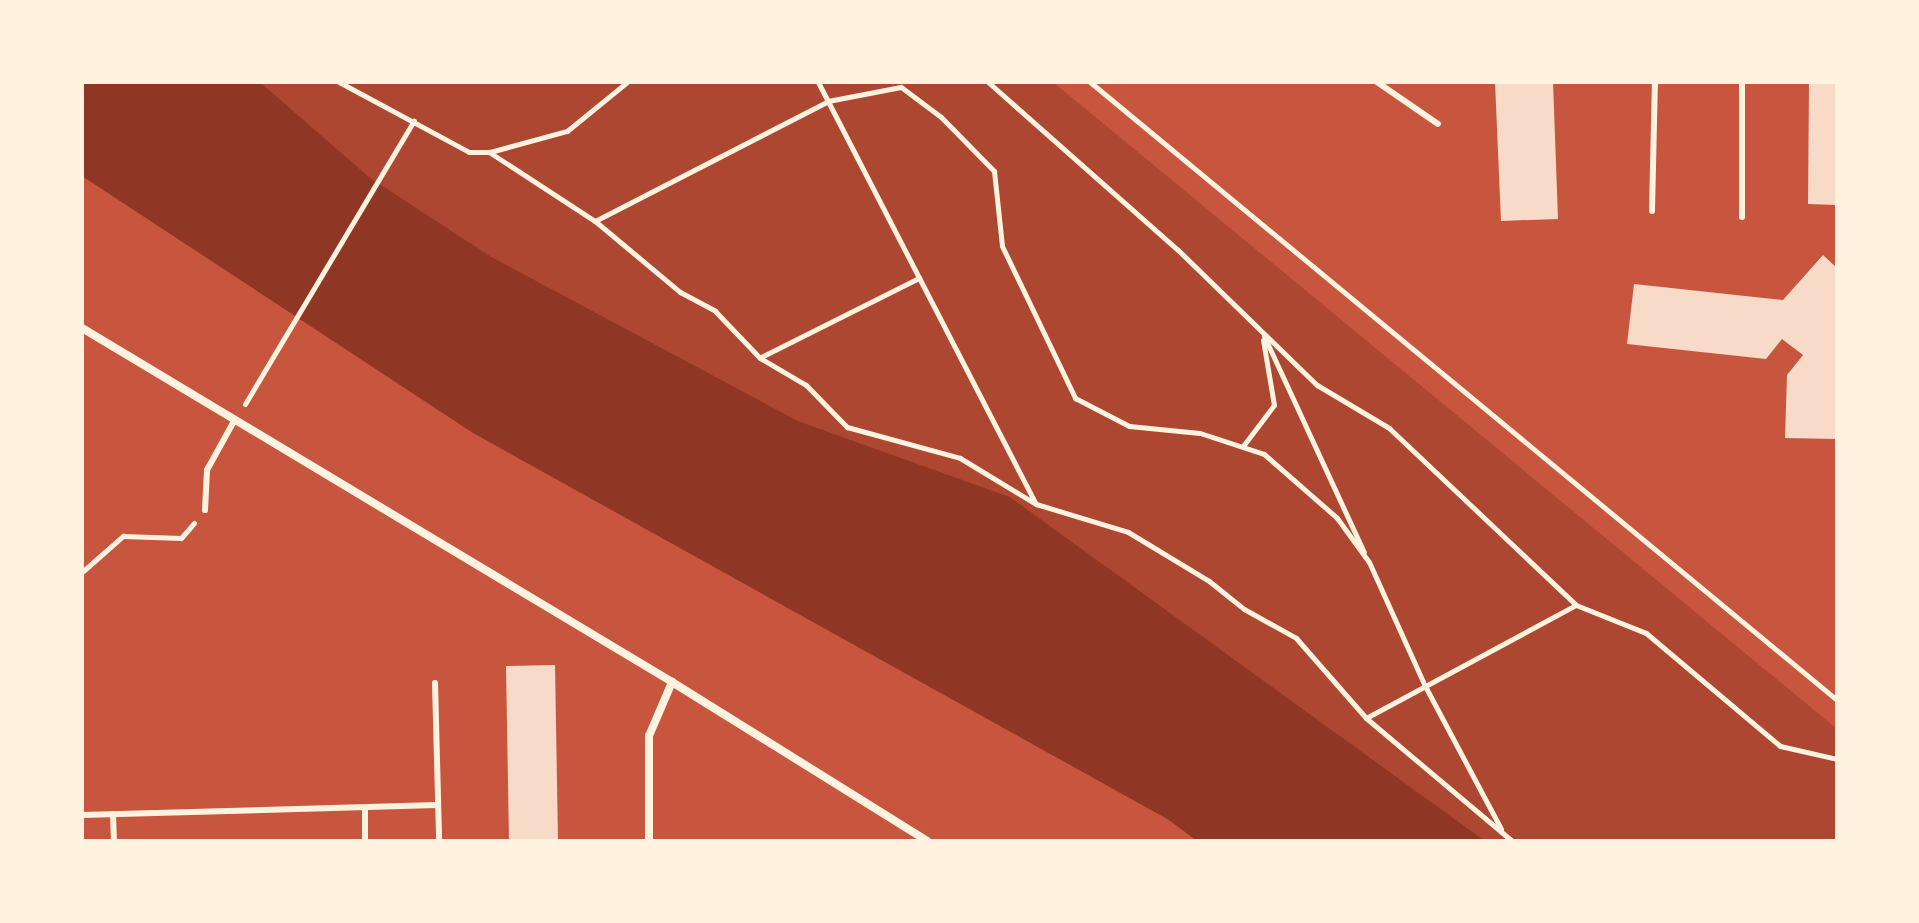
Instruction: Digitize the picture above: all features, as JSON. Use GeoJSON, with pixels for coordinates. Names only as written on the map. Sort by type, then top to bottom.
{"type":"FeatureCollection","features":[{"type":"Feature","properties":{"kind":"street"},"geometry":{"type":"LineString","coordinates":[[82,328],[672,682],[927,841]]}},
{"type":"Feature","properties":{"kind":"street"},"geometry":{"type":"LineString","coordinates":[[649,841],[649,736],[672,682]]}},
{"type":"Feature","properties":{"kind":"lane"},"geometry":{"type":"LineString","coordinates":[[1377,82],[1438,124]]}},
{"type":"Feature","properties":{"kind":"lane"},"geometry":{"type":"LineString","coordinates":[[1652,211],[1655,82]]}},
{"type":"Feature","properties":{"kind":"lane"},"geometry":{"type":"LineString","coordinates":[[1742,82],[1742,217]]}},
{"type":"Feature","properties":{"kind":"lane"},"geometry":{"type":"LineString","coordinates":[[205,510],[207,470],[234,421]]}},
{"type":"Feature","properties":{"kind":"lane"},"geometry":{"type":"LineString","coordinates":[[435,683],[439,841]]}},
{"type":"Feature","properties":{"kind":"lane"},"geometry":{"type":"LineString","coordinates":[[82,815],[437,805]]}},
{"type":"Feature","properties":{"kind":"lane"},"geometry":{"type":"LineString","coordinates":[[365,807],[365,841]]}},
{"type":"Feature","properties":{"kind":"lane"},"geometry":{"type":"LineString","coordinates":[[113,814],[114,841]]}},
{"type":"Feature","properties":{"kind":"path"},"geometry":{"type":"LineString","coordinates":[[339,82],[469,152],[489,152],[567,131],[627,82]]}},
{"type":"Feature","properties":{"kind":"path"},"geometry":{"type":"LineString","coordinates":[[818,82],[1036,504]]}},
{"type":"Feature","properties":{"kind":"path"},"geometry":{"type":"LineString","coordinates":[[988,82],[1178,250],[1317,385],[1389,428],[1576,605],[1646,633],[1780,746],[1837,759]]}},
{"type":"Feature","properties":{"kind":"path"},"geometry":{"type":"LineString","coordinates":[[1090,82],[1837,700]]}},
{"type":"Feature","properties":{"kind":"path"},"geometry":{"type":"LineString","coordinates":[[595,221],[828,101],[901,87],[941,117],[994,171],[1002,246],[1075,398],[1129,426],[1200,433],[1264,454],[1337,518],[1369,562]]}},
{"type":"Feature","properties":{"kind":"path"},"geometry":{"type":"LineString","coordinates":[[234,421],[414,121]]}},
{"type":"Feature","properties":{"kind":"path"},"geometry":{"type":"LineString","coordinates":[[489,152],[595,221],[680,292],[715,311],[760,358],[806,385],[847,427],[960,458],[1036,504],[1128,532],[1209,581],[1244,609],[1296,638],[1366,718],[1512,841]]}},
{"type":"Feature","properties":{"kind":"path"},"geometry":{"type":"LineString","coordinates":[[760,358],[919,278]]}},
{"type":"Feature","properties":{"kind":"path"},"geometry":{"type":"LineString","coordinates":[[1243,447],[1274,405],[1262,331]]}},
{"type":"Feature","properties":{"kind":"path"},"geometry":{"type":"LineString","coordinates":[[1262,331],[1425,686],[1504,834]]}},
{"type":"Feature","properties":{"kind":"path"},"geometry":{"type":"LineString","coordinates":[[82,572],[123,536],[181,538],[205,510]]}},
{"type":"Feature","properties":{"kind":"path"},"geometry":{"type":"LineString","coordinates":[[1366,718],[1576,605]]}},
{"type":"Feature","properties":{"kind":"shaded area"},"geometry":{"type":"Polygon","coordinates":[[[82,82],[260,82],[369,177],[490,256],[798,421],[1010,497],[1485,841],[1197,841],[1169,820],[473,433],[82,176],[82,82]]]}},
{"type":"Feature","properties":{"kind":"shaded area"},"geometry":{"type":"Polygon","coordinates":[[[260,82],[1053,82],[1837,729],[1837,841],[1485,841],[1010,497],[798,421],[490,256],[369,177],[260,82]]]}},
{"type":"Feature","properties":{"kind":"building"},"geometry":{"type":"Polygon","coordinates":[[[1495,82],[1553,82],[1558,219],[1501,221],[1495,82]]]}},
{"type":"Feature","properties":{"kind":"building"},"geometry":{"type":"Polygon","coordinates":[[[1809,82],[1837,82],[1837,205],[1808,204],[1809,82]]]}},
{"type":"Feature","properties":{"kind":"building"},"geometry":{"type":"Polygon","coordinates":[[[1823,255],[1837,268],[1837,439],[1785,438],[1787,375],[1803,355],[1782,339],[1766,359],[1627,344],[1634,284],[1783,300],[1823,255]]]}},
{"type":"Feature","properties":{"kind":"building"},"geometry":{"type":"Polygon","coordinates":[[[555,665],[558,841],[509,841],[506,666],[555,665]]]}}]}
